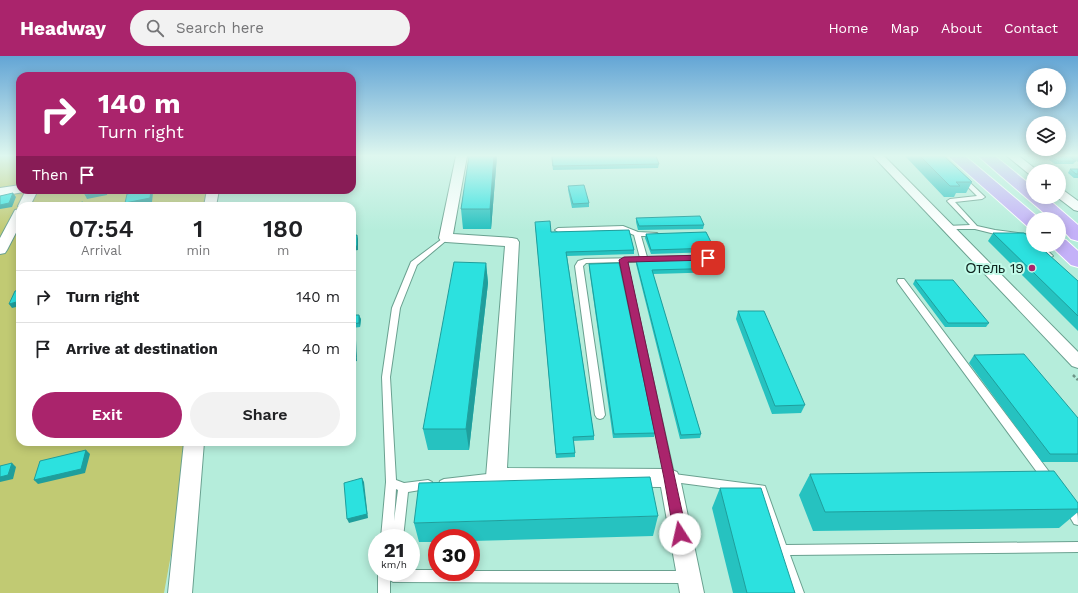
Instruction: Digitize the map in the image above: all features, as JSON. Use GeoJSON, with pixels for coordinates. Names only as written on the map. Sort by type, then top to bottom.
{"type":"FeatureCollection","features":[{"type":"Feature","properties":{"kind":"main road"},"geometry":{"type":"LineString","coordinates":[[978,181],[1026,217]]}},
{"type":"Feature","properties":{"kind":"main road"},"geometry":{"type":"LineString","coordinates":[[1016,181],[1026,189]]}},
{"type":"Feature","properties":{"kind":"main road"},"geometry":{"type":"LineString","coordinates":[[1044,204],[1078,235]]}},
{"type":"Feature","properties":{"kind":"main road"},"geometry":{"type":"LineString","coordinates":[[1066,247],[1078,244]]}},
{"type":"Feature","properties":{"kind":"main road"},"geometry":{"type":"LineString","coordinates":[[1063,252],[1078,261]]}},
{"type":"Feature","properties":{"kind":"street"},"geometry":{"type":"LineString","coordinates":[[456,181],[446,238],[512,242],[496,477],[670,478],[690,585]]}},
{"type":"Feature","properties":{"kind":"street"},"geometry":{"type":"LineString","coordinates":[[902,181],[1078,362]]}},
{"type":"Feature","properties":{"kind":"street"},"geometry":{"type":"LineString","coordinates":[[0,192],[16,190]]}},
{"type":"Feature","properties":{"kind":"street"},"geometry":{"type":"LineString","coordinates":[[1066,198],[1076,204]]}},
{"type":"Feature","properties":{"kind":"street"},"geometry":{"type":"LineString","coordinates":[[0,250],[16,220]]}},
{"type":"Feature","properties":{"kind":"street"},"geometry":{"type":"LineString","coordinates":[[180,593],[194,446]]}},
{"type":"Feature","properties":{"kind":"lane"},"geometry":{"type":"LineString","coordinates":[[969,181],[982,197],[950,202],[975,227]]}},
{"type":"Feature","properties":{"kind":"lane"},"geometry":{"type":"LineString","coordinates":[[947,228],[975,227],[995,232],[1026,236]]}},
{"type":"Feature","properties":{"kind":"lane"},"geometry":{"type":"LineString","coordinates":[[558,230],[623,228],[638,234],[660,234]]}},
{"type":"Feature","properties":{"kind":"lane"},"geometry":{"type":"LineString","coordinates":[[638,234],[644,259]]}},
{"type":"Feature","properties":{"kind":"lane"},"geometry":{"type":"LineString","coordinates":[[388,529],[392,482],[386,377],[396,308],[414,264],[446,238]]}},
{"type":"Feature","properties":{"kind":"lane"},"geometry":{"type":"LineString","coordinates":[[600,415],[579,266],[581,263],[585,261],[708,258]]}},
{"type":"Feature","properties":{"kind":"lane"},"geometry":{"type":"LineString","coordinates":[[624,260],[670,478],[761,489],[798,593]]}},
{"type":"Feature","properties":{"kind":"lane"},"geometry":{"type":"LineString","coordinates":[[901,281],[1055,488]]}},
{"type":"Feature","properties":{"kind":"lane"},"geometry":{"type":"LineString","coordinates":[[392,482],[404,488],[496,477]]}},
{"type":"Feature","properties":{"kind":"lane"},"geometry":{"type":"LineString","coordinates":[[398,529],[404,488]]}},
{"type":"Feature","properties":{"kind":"lane"},"geometry":{"type":"LineString","coordinates":[[1064,501],[1078,520]]}},
{"type":"Feature","properties":{"kind":"lane"},"geometry":{"type":"LineString","coordinates":[[782,550],[1078,547]]}},
{"type":"Feature","properties":{"kind":"lane"},"geometry":{"type":"LineString","coordinates":[[420,575],[690,585]]}},
{"type":"Feature","properties":{"kind":"lane"},"geometry":{"type":"LineString","coordinates":[[384,593],[387,581]]}},
{"type":"Feature","properties":{"kind":"green space"},"geometry":{"type":"Polygon","coordinates":[[[0,181],[16,181],[16,194],[208,194],[208,202],[16,202],[16,446],[186,446],[184,483],[164,593],[0,593],[0,181]]]}},
{"type":"Feature","properties":{"kind":"building"},"geometry":{"type":"Polygon","coordinates":[[[465,181],[492,181],[490,209],[461,209],[465,181]]]}},
{"type":"Feature","properties":{"kind":"building"},"geometry":{"type":"Polygon","coordinates":[[[945,181],[972,182],[956,182],[960,186],[950,186],[945,181]]]}},
{"type":"Feature","properties":{"kind":"building"},"geometry":{"type":"Polygon","coordinates":[[[584,185],[589,203],[573,204],[568,186],[584,185]]]}},
{"type":"Feature","properties":{"kind":"building"},"geometry":{"type":"Polygon","coordinates":[[[13,193],[9,203],[0,205],[0,196],[13,193]]]}},
{"type":"Feature","properties":{"kind":"building"},"geometry":{"type":"Polygon","coordinates":[[[127,194],[150,194],[150,198],[125,202],[127,194]]]}},
{"type":"Feature","properties":{"kind":"building"},"geometry":{"type":"Polygon","coordinates":[[[700,216],[704,225],[639,226],[636,218],[700,216]]]}},
{"type":"Feature","properties":{"kind":"building"},"geometry":{"type":"Polygon","coordinates":[[[550,221],[551,232],[629,230],[634,250],[566,252],[594,436],[573,437],[575,453],[556,454],[535,222],[550,221]]]}},
{"type":"Feature","properties":{"kind":"building"},"geometry":{"type":"Polygon","coordinates":[[[706,232],[714,248],[651,250],[646,234],[706,232]]]}},
{"type":"Feature","properties":{"kind":"building"},"geometry":{"type":"Polygon","coordinates":[[[993,233],[1024,233],[1026,235],[1026,252],[1046,252],[1078,281],[1078,316],[993,233]]]}},
{"type":"Feature","properties":{"kind":"building"},"geometry":{"type":"Polygon","coordinates":[[[356,235],[357,235],[356,246],[356,235]]]}},
{"type":"Feature","properties":{"kind":"building"},"geometry":{"type":"Polygon","coordinates":[[[720,259],[724,268],[652,270],[701,434],[681,435],[636,260],[720,259]]]}},
{"type":"Feature","properties":{"kind":"building"},"geometry":{"type":"Polygon","coordinates":[[[454,262],[486,263],[466,429],[423,429],[454,262]]]}},
{"type":"Feature","properties":{"kind":"building"},"geometry":{"type":"Polygon","coordinates":[[[619,263],[655,433],[614,434],[589,264],[619,263]]]}},
{"type":"Feature","properties":{"kind":"building"},"geometry":{"type":"Polygon","coordinates":[[[915,280],[953,280],[989,323],[948,323],[915,280]]]}},
{"type":"Feature","properties":{"kind":"building"},"geometry":{"type":"Polygon","coordinates":[[[15,291],[16,302],[9,304],[15,291]]]}},
{"type":"Feature","properties":{"kind":"building"},"geometry":{"type":"Polygon","coordinates":[[[738,311],[764,311],[805,405],[775,406],[738,311]]]}},
{"type":"Feature","properties":{"kind":"building"},"geometry":{"type":"Polygon","coordinates":[[[356,315],[359,315],[359,323],[356,323],[356,315]]]}},
{"type":"Feature","properties":{"kind":"building"},"geometry":{"type":"Polygon","coordinates":[[[1024,354],[1078,418],[1078,454],[1050,454],[974,355],[1024,354]]]}},
{"type":"Feature","properties":{"kind":"building"},"geometry":{"type":"Polygon","coordinates":[[[86,450],[81,469],[34,480],[40,461],[86,450]]]}},
{"type":"Feature","properties":{"kind":"building"},"geometry":{"type":"Polygon","coordinates":[[[12,463],[8,475],[0,477],[0,466],[12,463]]]}},
{"type":"Feature","properties":{"kind":"building"},"geometry":{"type":"Polygon","coordinates":[[[1054,471],[1078,503],[1078,509],[825,512],[810,474],[1054,471]]]}},
{"type":"Feature","properties":{"kind":"building"},"geometry":{"type":"Polygon","coordinates":[[[650,477],[658,516],[414,523],[419,483],[650,477]]]}},
{"type":"Feature","properties":{"kind":"building"},"geometry":{"type":"Polygon","coordinates":[[[362,478],[367,514],[347,519],[344,483],[362,478]]]}},
{"type":"Feature","properties":{"kind":"building"},"geometry":{"type":"Polygon","coordinates":[[[720,488],[761,488],[795,593],[747,593],[720,488]]]}},
{"type":"Feature","properties":{"kind":"place","name":"Отель 19"},"geometry":{"type":"Point","coordinates":[1032,268]}},
{"type":"Feature","properties":{"kind":"route"},"geometry":{"type":"LineString","coordinates":[[680,534],[670,478],[624,260],[708,258]]}}]}
